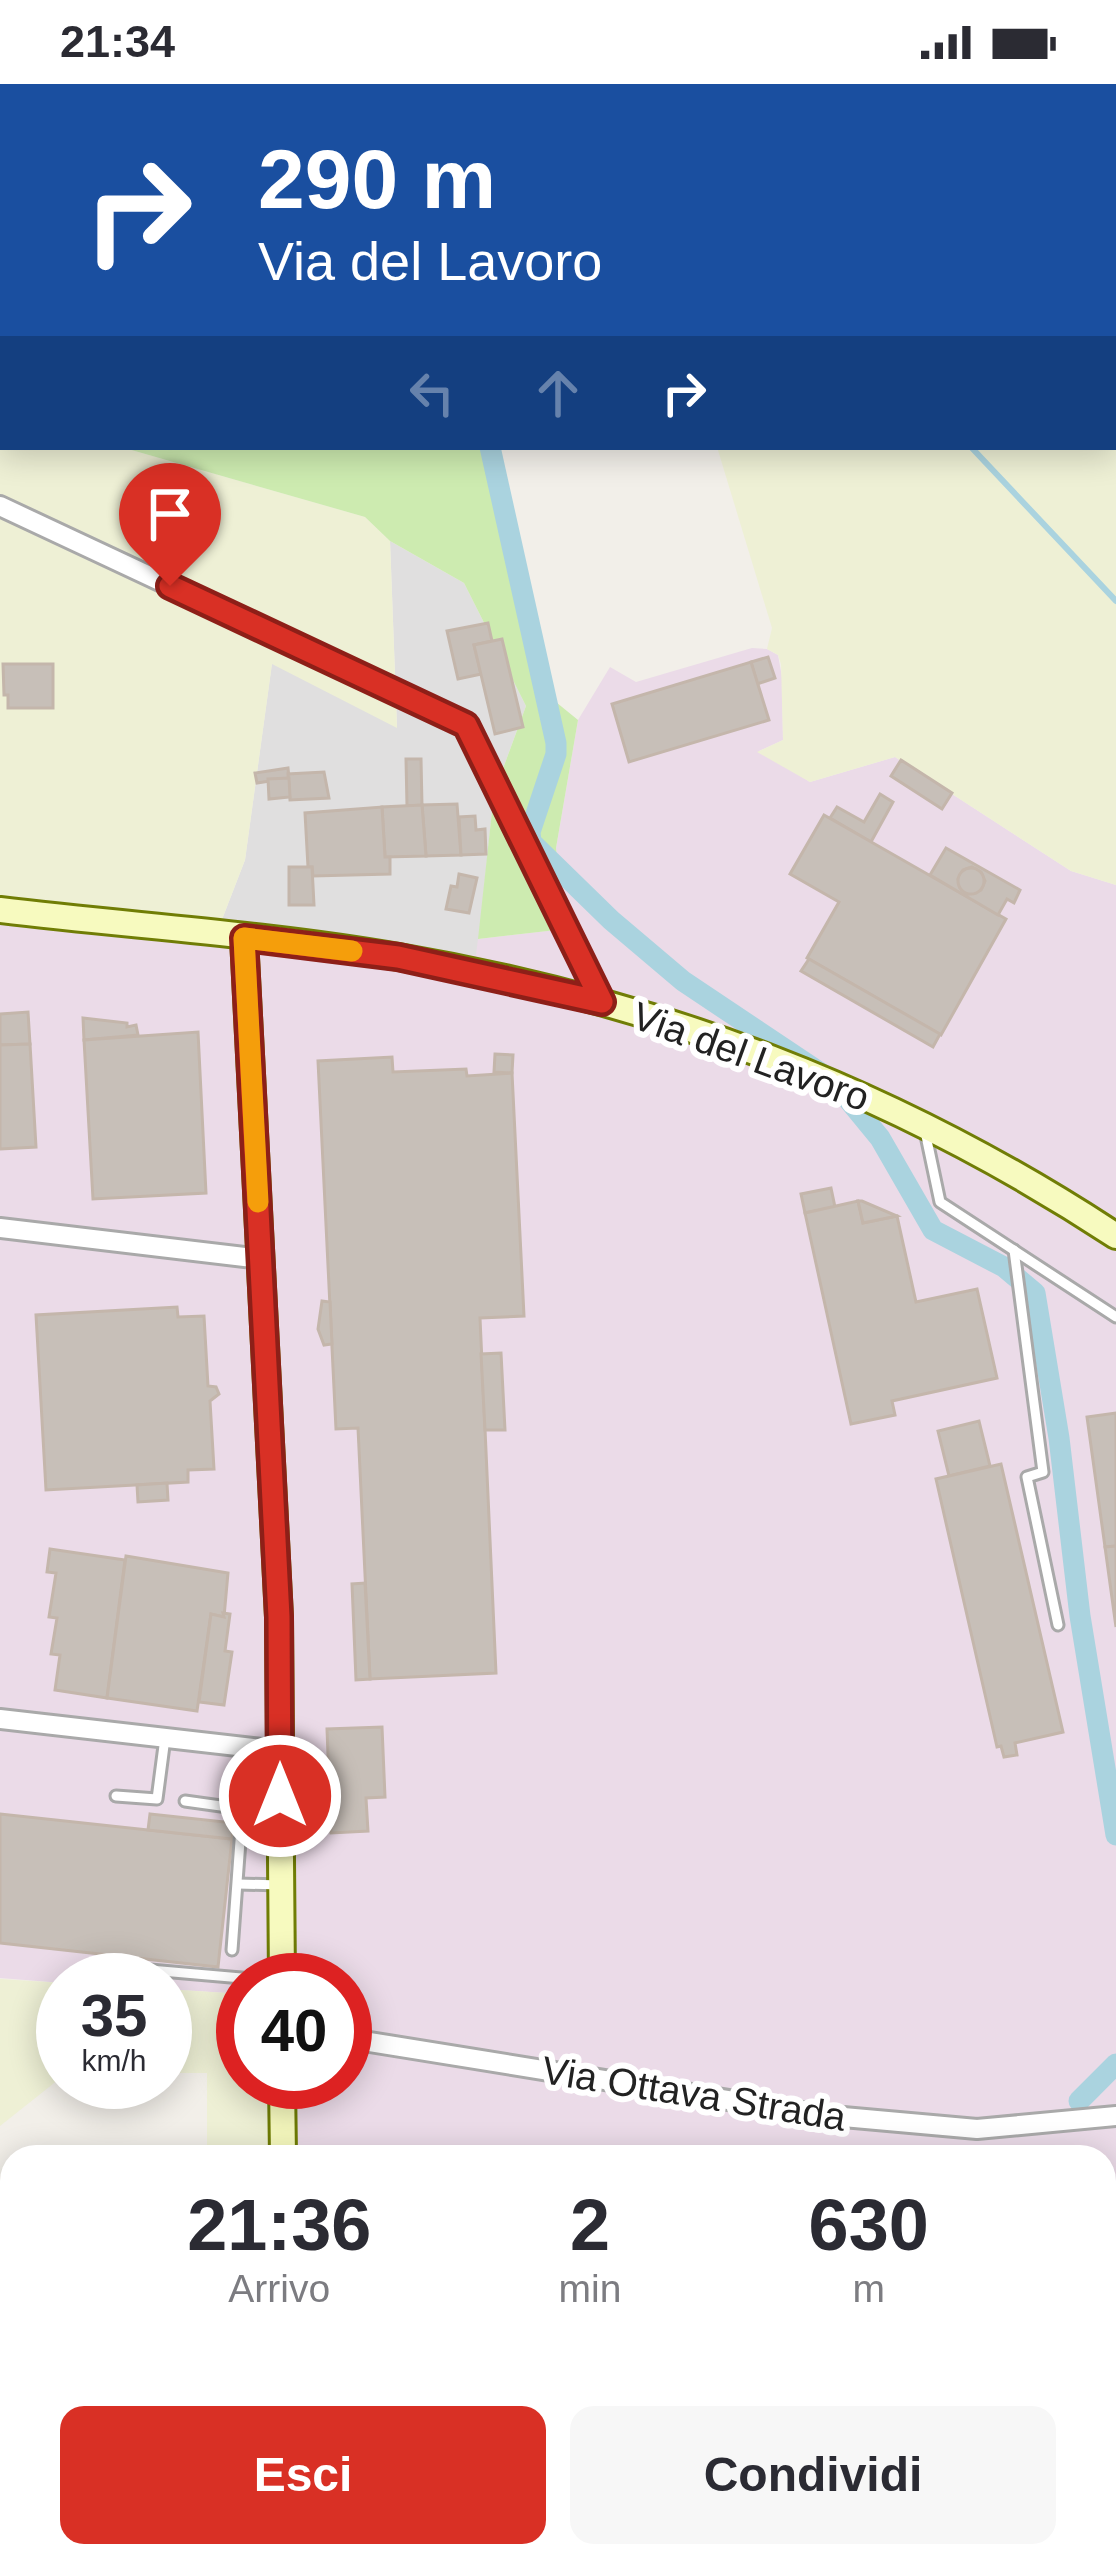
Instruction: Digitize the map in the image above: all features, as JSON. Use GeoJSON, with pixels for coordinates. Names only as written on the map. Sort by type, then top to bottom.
{"type":"FeatureCollection","features":[{"type":"Feature","properties":{"kind":"street"},"geometry":{"type":"LineString","coordinates":[[0,506],[466,725],[602,1002]]}},
{"type":"Feature","properties":{"kind":"street","name":"Via del Lavoro"},"geometry":{"type":"LineString","coordinates":[[0,910],[398,957],[602,1002],[806,1069],[977,1152],[1116,1236]]}},
{"type":"Feature","properties":{"kind":"street"},"geometry":{"type":"LineString","coordinates":[[244,938],[279,1617],[281,1953]]}},
{"type":"Feature","properties":{"kind":"street"},"geometry":{"type":"LineString","coordinates":[[0,1228],[261,1259]]}},
{"type":"Feature","properties":{"kind":"street"},"geometry":{"type":"LineString","coordinates":[[0,1719],[280,1751]]}},
{"type":"Feature","properties":{"kind":"street","name":"Via Ottava Strada"},"geometry":{"type":"LineString","coordinates":[[372,2042],[821,2115],[977,2129],[1116,2116]]}},
{"type":"Feature","properties":{"kind":"street"},"geometry":{"type":"LineString","coordinates":[[282,2109],[283,2145]]}},
{"type":"Feature","properties":{"kind":"lane"},"geometry":{"type":"LineString","coordinates":[[924,1125],[940,1202],[1116,1317]]}},
{"type":"Feature","properties":{"kind":"lane"},"geometry":{"type":"LineString","coordinates":[[1014,1250],[1043,1472],[1028,1477],[1058,1625]]}},
{"type":"Feature","properties":{"kind":"lane"},"geometry":{"type":"LineString","coordinates":[[116,1796],[157,1799],[165,1738]]}},
{"type":"Feature","properties":{"kind":"lane"},"geometry":{"type":"LineString","coordinates":[[185,1801],[235,1808],[242,1814],[232,1950]]}},
{"type":"Feature","properties":{"kind":"lane"},"geometry":{"type":"LineString","coordinates":[[238,1884],[281,1885]]}},
{"type":"Feature","properties":{"kind":"shaded area"},"geometry":{"type":"Polygon","coordinates":[[[390,541],[464,583],[526,706],[494,793],[477,956],[216,935],[245,860],[272,663],[397,727],[390,541]]]}},
{"type":"Feature","properties":{"kind":"shaded area"},"geometry":{"type":"Polygon","coordinates":[[[752,648],[767,649],[778,655],[782,677],[783,740],[759,751],[810,782],[895,757],[1071,871],[1116,885],[1116,2145],[279,2145],[279,2109],[372,2109],[372,1953],[216,1953],[216,1992],[192,1991],[192,1953],[36,1953],[36,1981],[0,1978],[0,908],[365,950],[476,955],[478,939],[564,929],[556,848],[578,720],[610,667],[636,682],[752,648]]]}},
{"type":"Feature","properties":{"kind":"green space"},"geometry":{"type":"Polygon","coordinates":[[[0,450],[131,450],[365,517],[390,541],[397,728],[272,664],[245,860],[216,935],[0,908],[0,450]]]}},
{"type":"Feature","properties":{"kind":"green space"},"geometry":{"type":"Polygon","coordinates":[[[131,450],[495,450],[551,698],[578,720],[556,848],[565,929],[478,939],[494,793],[526,706],[464,583],[390,541],[365,517],[131,450]]]}},
{"type":"Feature","properties":{"kind":"green space"},"geometry":{"type":"Polygon","coordinates":[[[718,450],[1116,450],[1116,885],[1071,871],[895,757],[810,782],[757,752],[783,740],[781,664],[778,655],[767,649],[772,628],[718,450]]]}},
{"type":"Feature","properties":{"kind":"green space"},"geometry":{"type":"Polygon","coordinates":[[[0,1979],[36,1981],[36,2097],[0,2126],[0,1979]]]}},
{"type":"Feature","properties":{"kind":"green space"},"geometry":{"type":"Polygon","coordinates":[[[192,1991],[216,1992],[216,2109],[279,2109],[279,2145],[207,2145],[207,2073],[192,2073],[192,1991]]]}},
{"type":"Feature","properties":{"kind":"building"},"geometry":{"type":"Polygon","coordinates":[[[488,623],[492,641],[474,645],[481,674],[458,679],[447,631],[488,623]]]}},
{"type":"Feature","properties":{"kind":"building"},"geometry":{"type":"Polygon","coordinates":[[[502,639],[523,727],[495,734],[474,645],[502,639]]]}},
{"type":"Feature","properties":{"kind":"building"},"geometry":{"type":"Polygon","coordinates":[[[768,657],[775,678],[757,684],[751,662],[768,657]]]}},
{"type":"Feature","properties":{"kind":"building"},"geometry":{"type":"Polygon","coordinates":[[[751,662],[769,720],[629,762],[612,704],[751,662]]]}},
{"type":"Feature","properties":{"kind":"building"},"geometry":{"type":"Polygon","coordinates":[[[3,664],[53,664],[53,708],[8,708],[3,664]]]}},
{"type":"Feature","properties":{"kind":"building"},"geometry":{"type":"Polygon","coordinates":[[[406,759],[421,759],[422,805],[407,806],[406,759]]]}},
{"type":"Feature","properties":{"kind":"building"},"geometry":{"type":"Polygon","coordinates":[[[901,760],[952,793],[942,809],[891,776],[901,760]]]}},
{"type":"Feature","properties":{"kind":"building"},"geometry":{"type":"Polygon","coordinates":[[[288,768],[289,778],[257,783],[255,773],[288,768]]]}},
{"type":"Feature","properties":{"kind":"building"},"geometry":{"type":"Polygon","coordinates":[[[324,772],[329,798],[290,800],[288,774],[324,772]]]}},
{"type":"Feature","properties":{"kind":"building"},"geometry":{"type":"Polygon","coordinates":[[[289,778],[290,797],[269,799],[268,779],[289,778]]]}},
{"type":"Feature","properties":{"kind":"building"},"geometry":{"type":"Polygon","coordinates":[[[880,794],[893,802],[871,842],[830,818],[837,807],[864,822],[880,794]]]}},
{"type":"Feature","properties":{"kind":"building"},"geometry":{"type":"Polygon","coordinates":[[[457,804],[461,855],[426,856],[422,805],[457,804]]]}},
{"type":"Feature","properties":{"kind":"building"},"geometry":{"type":"Polygon","coordinates":[[[422,805],[426,856],[385,857],[382,807],[422,805]]]}},
{"type":"Feature","properties":{"kind":"building"},"geometry":{"type":"Polygon","coordinates":[[[382,807],[390,874],[313,876],[308,867],[305,813],[382,807]]]}},
{"type":"Feature","properties":{"kind":"building"},"geometry":{"type":"Polygon","coordinates":[[[824,815],[1006,919],[941,1035],[807,958],[839,902],[790,874],[824,815]]]}},
{"type":"Feature","properties":{"kind":"building"},"geometry":{"type":"Polygon","coordinates":[[[475,816],[476,830],[485,829],[486,854],[461,855],[459,817],[475,816]]]}},
{"type":"Feature","properties":{"kind":"building"},"geometry":{"type":"Polygon","coordinates":[[[946,848],[1020,890],[1014,903],[1007,899],[998,915],[930,875],[946,848]],[[972,867],[963,870],[960,888],[968,894],[981,890],[985,881],[972,867]]]}},
{"type":"Feature","properties":{"kind":"building"},"geometry":{"type":"Polygon","coordinates":[[[289,867],[312,867],[314,905],[289,905],[289,867]]]}},
{"type":"Feature","properties":{"kind":"building"},"geometry":{"type":"Polygon","coordinates":[[[971,868],[984,881],[971,894],[958,881],[971,868]]]}},
{"type":"Feature","properties":{"kind":"building"},"geometry":{"type":"Polygon","coordinates":[[[459,874],[477,878],[469,913],[446,909],[459,874]]]}},
{"type":"Feature","properties":{"kind":"building"},"geometry":{"type":"Polygon","coordinates":[[[809,959],[940,1034],[933,1047],[801,971],[809,959]]]}},
{"type":"Feature","properties":{"kind":"building"},"geometry":{"type":"Polygon","coordinates":[[[28,1012],[30,1044],[0,1045],[0,1014],[28,1012]]]}},
{"type":"Feature","properties":{"kind":"building"},"geometry":{"type":"Polygon","coordinates":[[[83,1018],[136,1025],[138,1035],[84,1040],[83,1018]]]}},
{"type":"Feature","properties":{"kind":"building"},"geometry":{"type":"Polygon","coordinates":[[[198,1032],[206,1193],[93,1199],[84,1040],[198,1032]]]}},
{"type":"Feature","properties":{"kind":"building"},"geometry":{"type":"Polygon","coordinates":[[[30,1044],[36,1147],[0,1149],[0,1045],[30,1044]]]}},
{"type":"Feature","properties":{"kind":"building"},"geometry":{"type":"Polygon","coordinates":[[[495,1054],[513,1055],[512,1073],[494,1072],[495,1054]]]}},
{"type":"Feature","properties":{"kind":"building"},"geometry":{"type":"Polygon","coordinates":[[[392,1057],[393,1072],[466,1069],[467,1076],[512,1073],[524,1316],[480,1318],[496,1673],[370,1679],[358,1428],[336,1429],[318,1061],[392,1057]]]}},
{"type":"Feature","properties":{"kind":"building"},"geometry":{"type":"Polygon","coordinates":[[[831,1188],[835,1207],[805,1213],[801,1194],[831,1188]]]}},
{"type":"Feature","properties":{"kind":"building"},"geometry":{"type":"Polygon","coordinates":[[[858,1201],[863,1223],[897,1216],[916,1302],[977,1289],[997,1378],[892,1401],[895,1415],[851,1424],[805,1213],[858,1201]]]}},
{"type":"Feature","properties":{"kind":"building"},"geometry":{"type":"Polygon","coordinates":[[[858,1201],[862,1201],[897,1216],[863,1223],[858,1201]]]}},
{"type":"Feature","properties":{"kind":"building"},"geometry":{"type":"Polygon","coordinates":[[[322,1301],[330,1302],[332,1344],[324,1345],[318,1329],[322,1301]]]}},
{"type":"Feature","properties":{"kind":"building"},"geometry":{"type":"Polygon","coordinates":[[[177,1307],[178,1317],[204,1316],[208,1386],[216,1387],[219,1394],[210,1401],[214,1469],[188,1470],[188,1482],[46,1490],[36,1315],[177,1307]]]}},
{"type":"Feature","properties":{"kind":"building"},"geometry":{"type":"Polygon","coordinates":[[[501,1353],[505,1430],[485,1430],[481,1354],[501,1353]]]}},
{"type":"Feature","properties":{"kind":"building"},"geometry":{"type":"Polygon","coordinates":[[[1116,1413],[1116,1546],[1105,1547],[1087,1417],[1116,1413]]]}},
{"type":"Feature","properties":{"kind":"building"},"geometry":{"type":"Polygon","coordinates":[[[979,1421],[990,1466],[949,1476],[938,1431],[979,1421]]]}},
{"type":"Feature","properties":{"kind":"building"},"geometry":{"type":"Polygon","coordinates":[[[1001,1464],[1063,1732],[1015,1743],[1017,1755],[1004,1757],[1001,1746],[997,1747],[936,1479],[1001,1464]]]}},
{"type":"Feature","properties":{"kind":"building"},"geometry":{"type":"Polygon","coordinates":[[[167,1483],[168,1500],[138,1502],[137,1485],[167,1483]]]}},
{"type":"Feature","properties":{"kind":"building"},"geometry":{"type":"Polygon","coordinates":[[[1116,1546],[1116,1627],[1105,1547],[1116,1546]]]}},
{"type":"Feature","properties":{"kind":"building"},"geometry":{"type":"Polygon","coordinates":[[[50,1549],[125,1560],[107,1698],[55,1690],[60,1655],[51,1654],[57,1618],[49,1617],[56,1573],[47,1572],[50,1549]]]}},
{"type":"Feature","properties":{"kind":"building"},"geometry":{"type":"Polygon","coordinates":[[[126,1556],[228,1573],[224,1617],[211,1614],[197,1711],[107,1698],[126,1556]]]}},
{"type":"Feature","properties":{"kind":"building"},"geometry":{"type":"Polygon","coordinates":[[[365,1583],[370,1679],[356,1680],[352,1584],[365,1583]]]}},
{"type":"Feature","properties":{"kind":"building"},"geometry":{"type":"Polygon","coordinates":[[[223,1613],[230,1614],[225,1651],[232,1652],[224,1705],[199,1702],[211,1614],[224,1617],[223,1613]]]}},
{"type":"Feature","properties":{"kind":"building"},"geometry":{"type":"Polygon","coordinates":[[[382,1727],[385,1797],[366,1798],[368,1831],[331,1833],[327,1729],[382,1727]]]}},
{"type":"Feature","properties":{"kind":"building"},"geometry":{"type":"Polygon","coordinates":[[[0,1814],[232,1839],[216,1967],[192,1964],[192,1953],[91,1953],[0,1943],[0,1814]]]}},
{"type":"Feature","properties":{"kind":"building"},"geometry":{"type":"Polygon","coordinates":[[[150,1814],[234,1823],[232,1839],[148,1830],[150,1814]]]}},
{"type":"Feature","properties":{"kind":"waterway"},"geometry":{"type":"LineString","coordinates":[[491,450],[556,743],[531,842],[683,981],[834,1082],[880,1138],[933,1230],[1004,1267],[1035,1293],[1116,1835]]}},
{"type":"Feature","properties":{"kind":"waterway"},"geometry":{"type":"LineString","coordinates":[[974,450],[1116,601]]}},
{"type":"Feature","properties":{"kind":"waterway"},"geometry":{"type":"LineString","coordinates":[[1079,2101],[1116,2064]]}},
{"type":"Feature","properties":{"kind":"slow traffic"},"geometry":{"type":"LineString","coordinates":[[258,1202],[244,938],[352,951]]}},
{"type":"Feature","properties":{"kind":"route"},"geometry":{"type":"LineString","coordinates":[[170,586],[466,725],[602,1002],[398,957],[244,938],[279,1617],[280,1796]]}}]}
